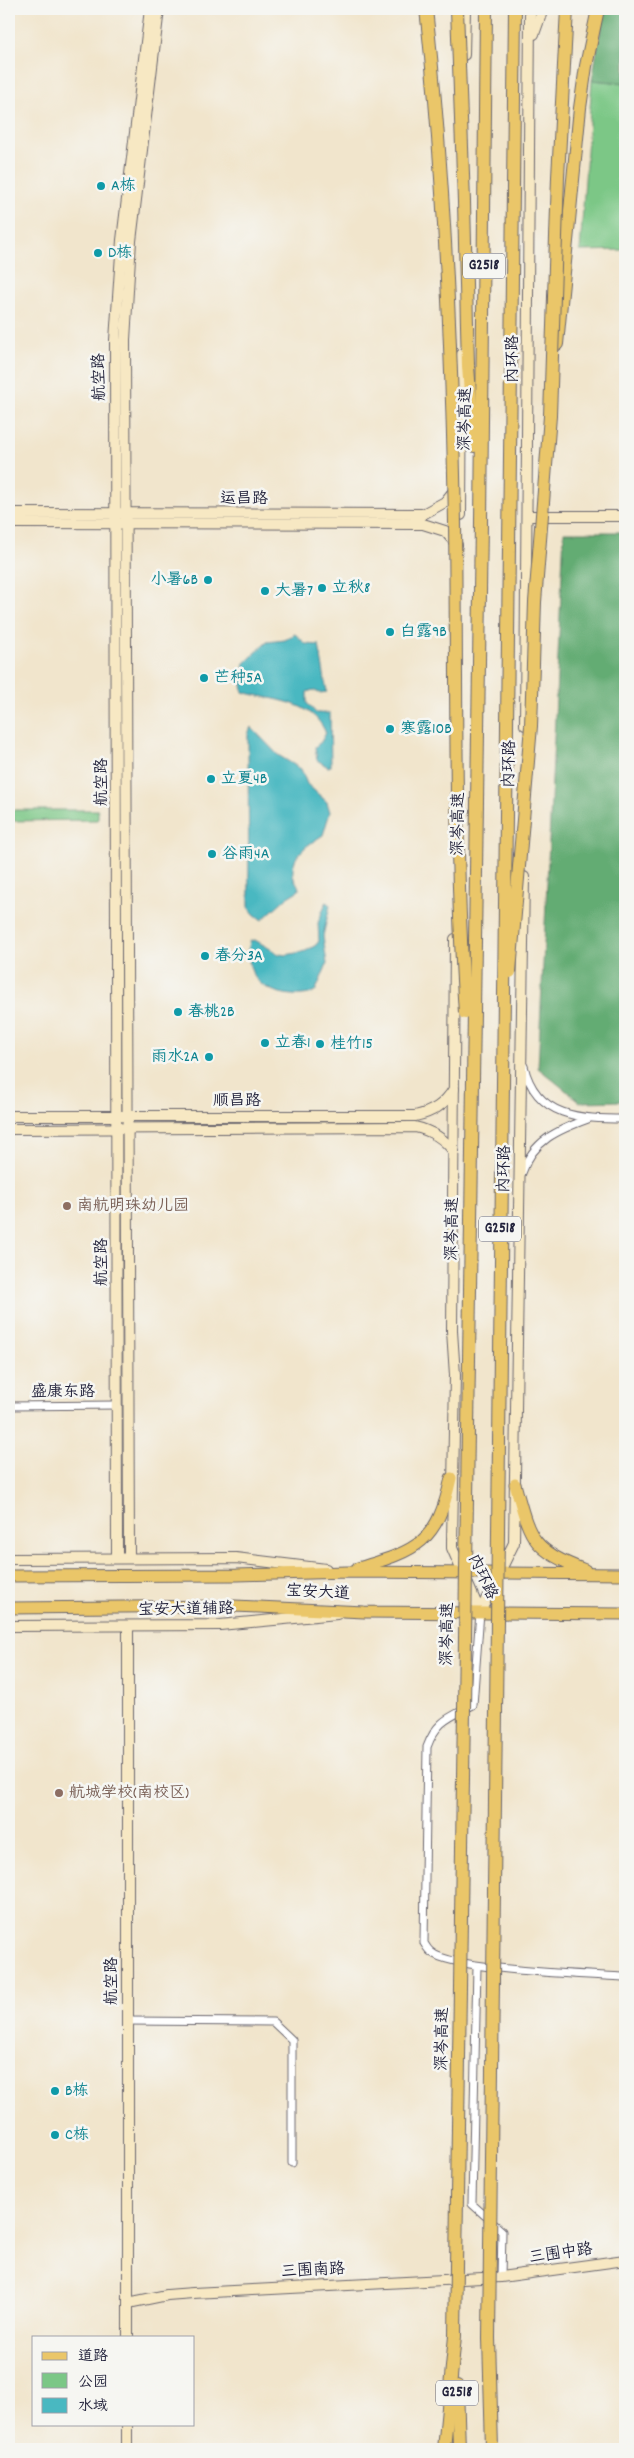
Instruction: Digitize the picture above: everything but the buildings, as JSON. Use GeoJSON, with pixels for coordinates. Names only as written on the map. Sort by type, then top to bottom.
{"type":"FeatureCollection","features":[{"type":"Feature","properties":{"kind":"highway"},"geometry":{"type":"LineString","coordinates":[[419,9],[431,54]]}},
{"type":"Feature","properties":{"kind":"highway"},"geometry":{"type":"LineString","coordinates":[[426,9],[431,54],[446,267],[454,520],[458,912],[471,1102]]}},
{"type":"Feature","properties":{"kind":"highway"},"geometry":{"type":"LineString","coordinates":[[457,9],[468,366],[481,523]]}},
{"type":"Feature","properties":{"kind":"highway","name":"深岑高速"},"geometry":{"type":"LineString","coordinates":[[459,2449],[455,2336],[471,1102],[481,523],[486,9]]}},
{"type":"Feature","properties":{"kind":"highway","name":"G2518"},"geometry":{"type":"LineString","coordinates":[[492,2449],[489,2318],[514,9]]}},
{"type":"Feature","properties":{"kind":"highway"},"geometry":{"type":"LineString","coordinates":[[550,416],[567,9]]}},
{"type":"Feature","properties":{"kind":"highway"},"geometry":{"type":"LineString","coordinates":[[501,1082],[531,726],[536,602],[550,416],[582,91],[598,9]]}},
{"type":"Feature","properties":{"kind":"highway"},"geometry":{"type":"LineString","coordinates":[[444,2449],[455,2336]]}},
{"type":"Feature","properties":{"kind":"main road"},"geometry":{"type":"LineString","coordinates":[[347,1572],[399,1556],[420,1543],[436,1524],[443,1511],[451,1478]]}},
{"type":"Feature","properties":{"kind":"main road"},"geometry":{"type":"LineString","coordinates":[[515,1484],[527,1529],[534,1540],[552,1556],[594,1573]]}},
{"type":"Feature","properties":{"kind":"main road","name":"宝安大道"},"geometry":{"type":"LineString","coordinates":[[9,1576],[237,1575],[347,1572],[623,1574]]}},
{"type":"Feature","properties":{"kind":"main road","name":"宝安大道"},"geometry":{"type":"LineString","coordinates":[[9,1608],[235,1606],[364,1612],[625,1614]]}},
{"type":"Feature","properties":{"kind":"street","name":"航空路"},"geometry":{"type":"LineString","coordinates":[[129,1558],[128,1116],[121,518],[116,314],[122,240],[150,9]]}},
{"type":"Feature","properties":{"kind":"street","name":"航空路"},"geometry":{"type":"LineString","coordinates":[[117,1558],[117,1116],[121,518],[125,340],[128,288],[159,9]]}},
{"type":"Feature","properties":{"kind":"street","name":"内环路"},"geometry":{"type":"LineString","coordinates":[[465,9],[452,1331],[454,1375],[451,1478],[452,1548],[480,1612]]}},
{"type":"Feature","properties":{"kind":"street","name":"内环路"},"geometry":{"type":"LineString","coordinates":[[480,1612],[514,1543],[522,1055],[530,9]]}},
{"type":"Feature","properties":{"kind":"street"},"geometry":{"type":"LineString","coordinates":[[530,47],[543,9]]}},
{"type":"Feature","properties":{"kind":"street","name":"运昌路"},"geometry":{"type":"LineString","coordinates":[[9,523],[121,518],[424,514],[446,502],[454,492],[461,476]]}},
{"type":"Feature","properties":{"kind":"street","name":"运昌路"},"geometry":{"type":"LineString","coordinates":[[9,514],[423,524],[446,531],[454,539],[460,551]]}},
{"type":"Feature","properties":{"kind":"street"},"geometry":{"type":"LineString","coordinates":[[527,516],[625,516]]}},
{"type":"Feature","properties":{"kind":"street"},"geometry":{"type":"LineString","coordinates":[[522,1055],[530,1085],[539,1097],[550,1106],[563,1113],[588,1119],[625,1119]]}},
{"type":"Feature","properties":{"kind":"street","name":"顺昌路"},"geometry":{"type":"LineString","coordinates":[[9,1116],[415,1116],[437,1108],[447,1100],[454,1088]]}},
{"type":"Feature","properties":{"kind":"street"},"geometry":{"type":"LineString","coordinates":[[520,1183],[525,1164],[543,1140],[560,1129],[588,1119]]}},
{"type":"Feature","properties":{"kind":"street","name":"顺昌路"},"geometry":{"type":"LineString","coordinates":[[9,1129],[415,1128],[437,1135],[454,1152]]}},
{"type":"Feature","properties":{"kind":"street","name":"盛康东路"},"geometry":{"type":"LineString","coordinates":[[9,1406],[117,1405]]}},
{"type":"Feature","properties":{"kind":"street"},"geometry":{"type":"LineString","coordinates":[[9,1559],[236,1558],[347,1572]]}},
{"type":"Feature","properties":{"kind":"street","name":"宝安大道辅路"},"geometry":{"type":"LineString","coordinates":[[9,1626],[237,1624],[364,1612]]}},
{"type":"Feature","properties":{"kind":"street"},"geometry":{"type":"LineString","coordinates":[[480,1612],[473,1705],[441,1721],[433,1732],[427,1747],[424,1943],[431,1953],[446,1960],[477,1966],[625,1977]]}},
{"type":"Feature","properties":{"kind":"street"},"geometry":{"type":"LineString","coordinates":[[588,1614],[625,1619]]}},
{"type":"Feature","properties":{"kind":"street","name":"航空路"},"geometry":{"type":"LineString","coordinates":[[128,1626],[128,2336]]}},
{"type":"Feature","properties":{"kind":"street"},"geometry":{"type":"LineString","coordinates":[[477,1966],[472,2204],[502,2231],[501,2276]]}},
{"type":"Feature","properties":{"kind":"street"},"geometry":{"type":"LineString","coordinates":[[127,2021],[273,2022],[292,2040],[292,2163]]}},
{"type":"Feature","properties":{"kind":"street","name":"三围中路"},"geometry":{"type":"LineString","coordinates":[[501,2276],[625,2260]]}},
{"type":"Feature","properties":{"kind":"street","name":"三围南路"},"geometry":{"type":"LineString","coordinates":[[128,2303],[167,2295],[193,2293],[501,2276]]}},
{"type":"Feature","properties":{"kind":"street"},"geometry":{"type":"LineString","coordinates":[[127,2449],[128,2426]]}},
{"type":"Feature","properties":{"kind":"green space"},"geometry":{"type":"Polygon","coordinates":[[[604,9],[625,11],[625,83],[592,80],[604,9]]]}},
{"type":"Feature","properties":{"kind":"green space"},"geometry":{"type":"Polygon","coordinates":[[[592,80],[625,83],[625,250],[580,251],[592,80]]]}},
{"type":"Feature","properties":{"kind":"green space"},"geometry":{"type":"Polygon","coordinates":[[[564,532],[625,532],[625,1101],[580,1102],[538,1068],[564,532]]]}},
{"type":"Feature","properties":{"kind":"green space"},"geometry":{"type":"Polygon","coordinates":[[[9,810],[98,810],[98,820],[9,821],[9,810]]]}},
{"type":"Feature","properties":{"kind":"water"},"geometry":{"type":"Polygon","coordinates":[[[295,634],[306,644],[319,645],[327,692],[319,693],[313,690],[307,692],[307,703],[316,713],[330,713],[331,766],[328,767],[317,760],[315,747],[321,742],[326,733],[311,714],[301,707],[290,703],[243,692],[241,677],[245,663],[267,642],[285,640],[295,634]]]}},
{"type":"Feature","properties":{"kind":"water"},"geometry":{"type":"Polygon","coordinates":[[[251,727],[278,755],[301,769],[307,784],[327,802],[330,812],[323,835],[302,851],[295,861],[293,875],[299,890],[286,898],[262,920],[249,907],[248,734],[251,727]]]}},
{"type":"Feature","properties":{"kind":"water"},"geometry":{"type":"Polygon","coordinates":[[[326,902],[330,905],[323,936],[327,964],[315,992],[289,995],[271,990],[263,985],[252,972],[249,956],[250,941],[255,940],[279,954],[286,955],[306,951],[319,941],[318,923],[326,902]]]}},
{"type":"Feature","properties":{"kind":"place","name":"A栋"},"geometry":{"type":"Point","coordinates":[101,186]}},
{"type":"Feature","properties":{"kind":"place","name":"D栋"},"geometry":{"type":"Point","coordinates":[98,253]}},
{"type":"Feature","properties":{"kind":"place","name":"小暑6B"},"geometry":{"type":"Point","coordinates":[208,580]}},
{"type":"Feature","properties":{"kind":"place","name":"立秋8"},"geometry":{"type":"Point","coordinates":[322,588]}},
{"type":"Feature","properties":{"kind":"place","name":"大暑7"},"geometry":{"type":"Point","coordinates":[265,591]}},
{"type":"Feature","properties":{"kind":"place","name":"白露9B"},"geometry":{"type":"Point","coordinates":[390,632]}},
{"type":"Feature","properties":{"kind":"place","name":"芒种5A"},"geometry":{"type":"Point","coordinates":[204,678]}},
{"type":"Feature","properties":{"kind":"place","name":"寒露10B"},"geometry":{"type":"Point","coordinates":[390,729]}},
{"type":"Feature","properties":{"kind":"place","name":"立夏4B"},"geometry":{"type":"Point","coordinates":[211,779]}},
{"type":"Feature","properties":{"kind":"place","name":"谷雨4A"},"geometry":{"type":"Point","coordinates":[212,854]}},
{"type":"Feature","properties":{"kind":"place","name":"春分3A"},"geometry":{"type":"Point","coordinates":[205,956]}},
{"type":"Feature","properties":{"kind":"place","name":"春桃2B"},"geometry":{"type":"Point","coordinates":[178,1012]}},
{"type":"Feature","properties":{"kind":"place","name":"立春1"},"geometry":{"type":"Point","coordinates":[265,1043]}},
{"type":"Feature","properties":{"kind":"place","name":"桂竹15"},"geometry":{"type":"Point","coordinates":[320,1044]}},
{"type":"Feature","properties":{"kind":"place","name":"雨水2A"},"geometry":{"type":"Point","coordinates":[209,1057]}},
{"type":"Feature","properties":{"kind":"place","name":"南航明珠幼儿园"},"geometry":{"type":"Point","coordinates":[67,1206]}},
{"type":"Feature","properties":{"kind":"place","name":"航城学校(南校区)"},"geometry":{"type":"Point","coordinates":[59,1793]}},
{"type":"Feature","properties":{"kind":"place","name":"B栋"},"geometry":{"type":"Point","coordinates":[55,2091]}},
{"type":"Feature","properties":{"kind":"place","name":"C栋"},"geometry":{"type":"Point","coordinates":[55,2135]}}]}
